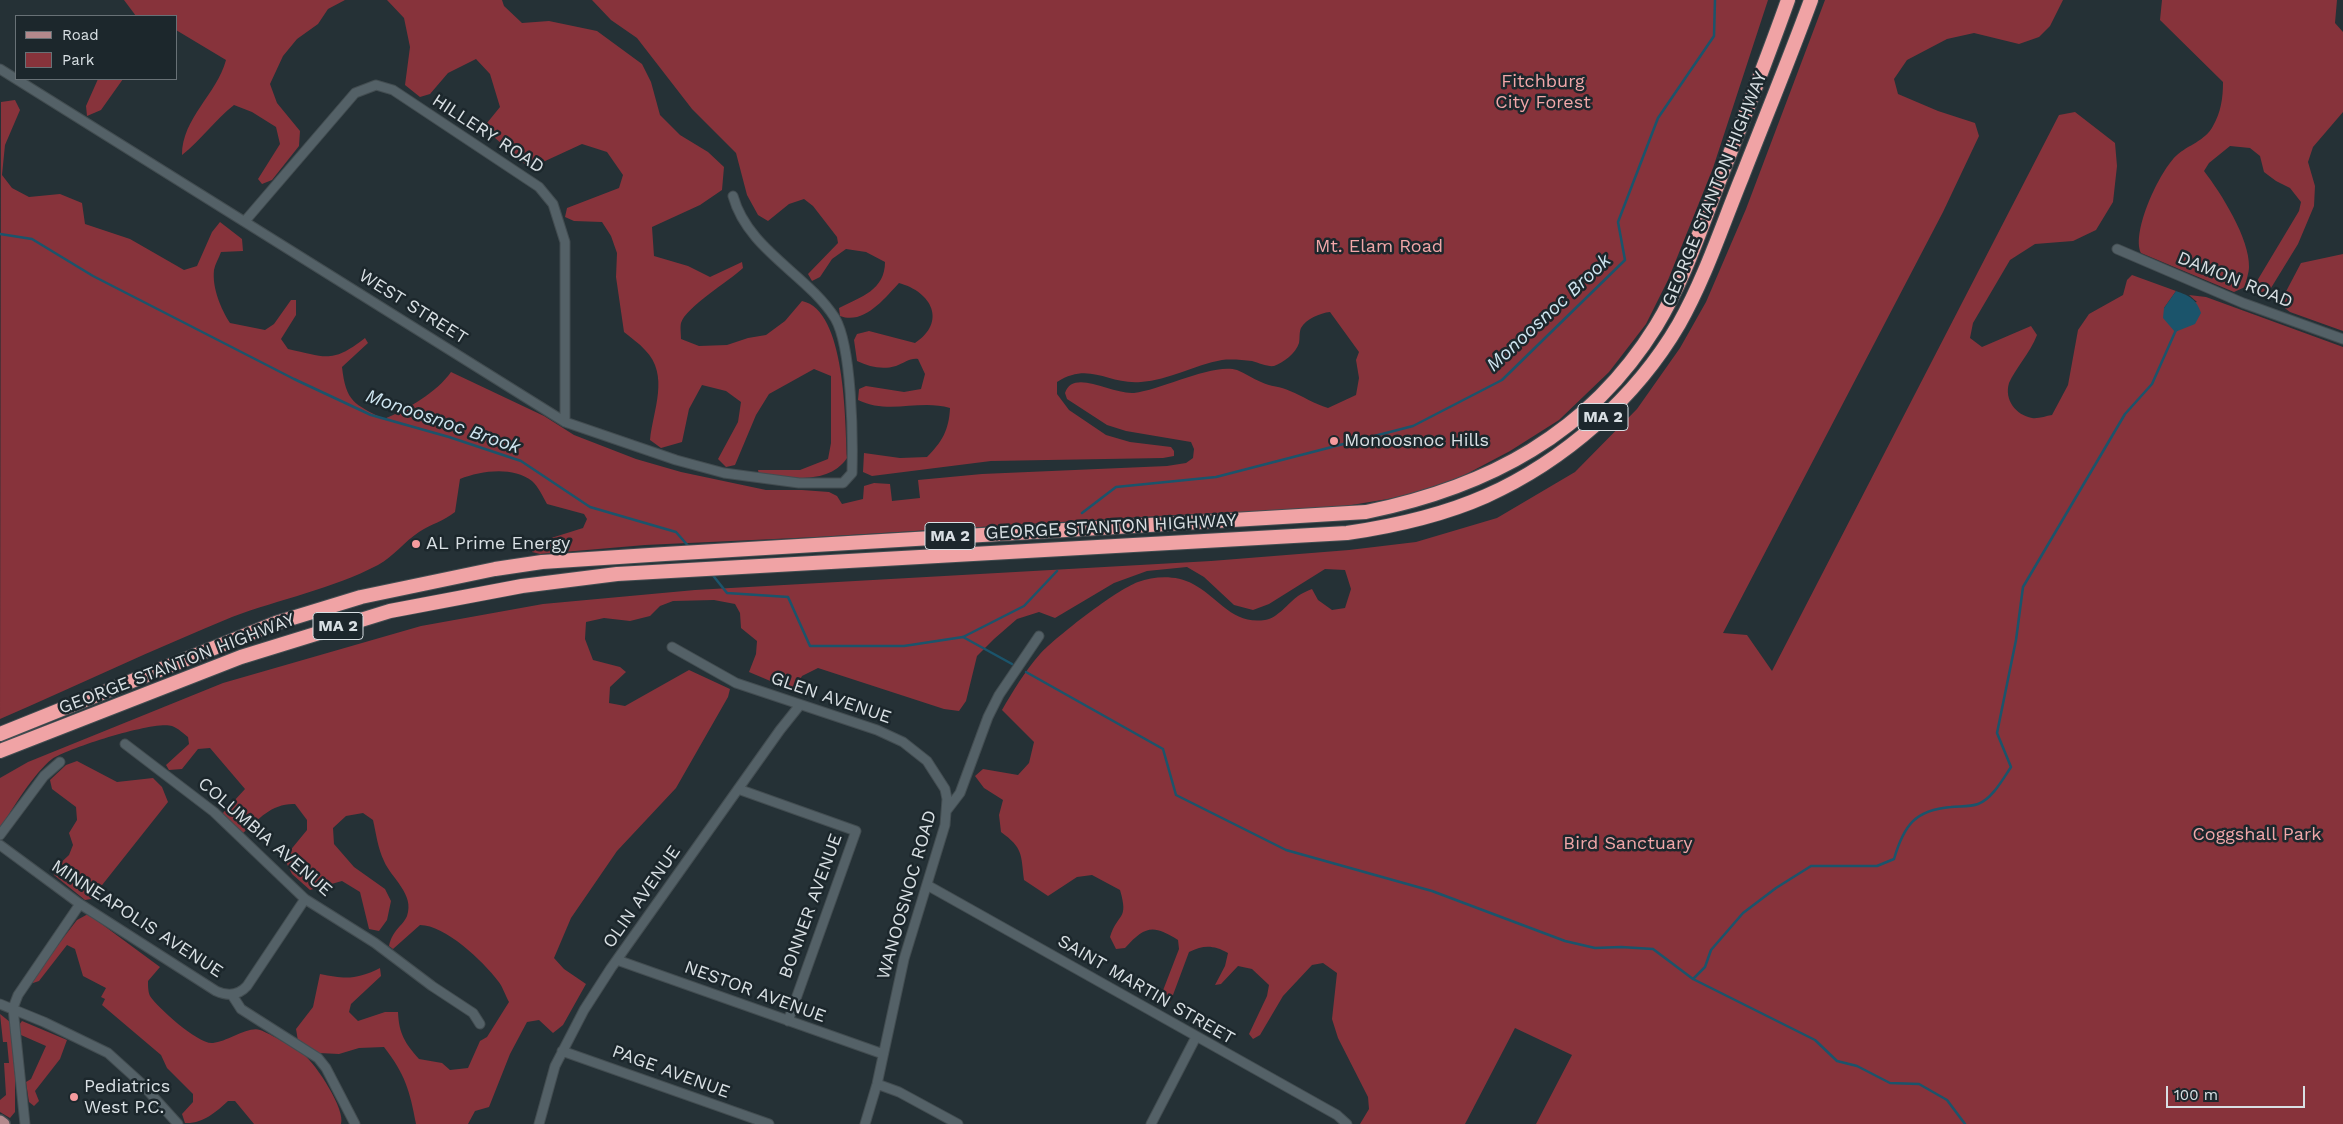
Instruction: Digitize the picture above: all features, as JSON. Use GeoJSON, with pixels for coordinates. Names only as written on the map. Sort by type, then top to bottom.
{"type":"FeatureCollection","features":[{"type":"Feature","properties":{"kind":"highway","name":"GEORGE STANTON HIGHWAY"},"geometry":{"type":"LineString","coordinates":[[0,734],[276,623],[361,597],[449,577],[542,562],[1366,512],[1441,493],[1496,471],[1540,446],[1584,411],[1619,375],[1656,326],[1688,260],[1788,0]]}},
{"type":"Feature","properties":{"kind":"highway","name":"GEORGE STANTON HIGHWAY"},"geometry":{"type":"LineString","coordinates":[[0,751],[241,657],[390,611],[435,601],[570,579],[693,570],[1347,533],[1418,520],[1455,508],[1496,491],[1549,460],[1602,419],[1643,375],[1674,332],[1710,259],[1811,0]]}},
{"type":"Feature","properties":{"kind":"highway"},"geometry":{"type":"LineString","coordinates":[[0,760],[97,713]]}},
{"type":"Feature","properties":{"kind":"main road"},"geometry":{"type":"LineString","coordinates":[[0,1121],[4,1124]]}},
{"type":"Feature","properties":{"kind":"street","name":"WEST STREET"},"geometry":{"type":"LineString","coordinates":[[0,68],[15,77]]}},
{"type":"Feature","properties":{"kind":"street","name":"WEST STREET"},"geometry":{"type":"LineString","coordinates":[[19,80],[565,422],[676,460],[724,473],[799,483],[843,483],[852,473],[853,454],[848,372],[836,322],[825,306],[758,239],[740,214],[733,196]]}},
{"type":"Feature","properties":{"kind":"street","name":"HILLERY ROAD"},"geometry":{"type":"LineString","coordinates":[[245,221],[355,93],[376,85],[392,90],[539,187],[553,204],[564,242],[565,422]]}},
{"type":"Feature","properties":{"kind":"street","name":"DAMON ROAD"},"geometry":{"type":"LineString","coordinates":[[2117,249],[2243,304],[2343,339]]}},
{"type":"Feature","properties":{"kind":"street","name":"WANOOSNOC ROAD"},"geometry":{"type":"LineString","coordinates":[[865,1124],[877,1084],[904,959],[928,885],[945,825],[947,810],[960,793],[988,717],[999,696],[1039,636]]}},
{"type":"Feature","properties":{"kind":"street","name":"GLEN AVENUE"},"geometry":{"type":"LineString","coordinates":[[672,647],[736,683],[877,730],[908,745],[927,761],[937,775],[947,793],[947,810]]}},
{"type":"Feature","properties":{"kind":"street","name":"OLIN AVENUE"},"geometry":{"type":"LineString","coordinates":[[539,1124],[555,1066],[584,1010],[617,960],[800,705]]}},
{"type":"Feature","properties":{"kind":"street","name":"COLUMBIA AVENUE"},"geometry":{"type":"LineString","coordinates":[[125,744],[214,812],[305,899],[375,943],[432,986],[473,1013],[480,1024]]}},
{"type":"Feature","properties":{"kind":"street"},"geometry":{"type":"LineString","coordinates":[[0,835],[44,776],[60,762]]}},
{"type":"Feature","properties":{"kind":"street","name":"BONNER AVENUE"},"geometry":{"type":"LineString","coordinates":[[738,790],[856,831],[788,1021]]}},
{"type":"Feature","properties":{"kind":"street","name":"MINNEAPOLIS AVENUE"},"geometry":{"type":"LineString","coordinates":[[0,845],[80,904],[216,992],[232,995],[247,1013],[318,1058],[326,1068],[355,1124]]}},
{"type":"Feature","properties":{"kind":"street","name":"SAINT MARTIN STREET"},"geometry":{"type":"LineString","coordinates":[[928,885],[1337,1116],[1347,1124]]}},
{"type":"Feature","properties":{"kind":"street"},"geometry":{"type":"LineString","coordinates":[[232,995],[247,986],[305,899]]}},
{"type":"Feature","properties":{"kind":"street"},"geometry":{"type":"LineString","coordinates":[[25,1124],[13,1008],[18,995],[80,904]]}},
{"type":"Feature","properties":{"kind":"street","name":"NESTOR AVENUE"},"geometry":{"type":"LineString","coordinates":[[617,960],[883,1054]]}},
{"type":"Feature","properties":{"kind":"street"},"geometry":{"type":"LineString","coordinates":[[0,1004],[13,1008],[108,1053],[140,1082],[178,1124]]}},
{"type":"Feature","properties":{"kind":"street"},"geometry":{"type":"LineString","coordinates":[[1151,1124],[1196,1037]]}},
{"type":"Feature","properties":{"kind":"street","name":"PAGE AVENUE"},"geometry":{"type":"LineString","coordinates":[[562,1051],[769,1124]]}},
{"type":"Feature","properties":{"kind":"street"},"geometry":{"type":"LineString","coordinates":[[877,1084],[899,1092],[958,1124]]}},
{"type":"Feature","properties":{"kind":"green space"},"geometry":{"type":"Polygon","coordinates":[[[124,0],[345,0],[328,9],[318,24],[297,39],[283,56],[270,84],[277,103],[300,131],[299,146],[272,180],[262,184],[258,179],[280,144],[276,127],[252,112],[234,105],[182,155],[188,129],[222,72],[226,60],[178,31],[178,15],[135,15],[124,0]]]}},
{"type":"Feature","properties":{"kind":"green space"},"geometry":{"type":"Polygon","coordinates":[[[387,0],[502,0],[504,6],[522,23],[549,21],[597,31],[642,64],[651,82],[660,115],[680,135],[708,152],[724,167],[722,190],[700,205],[652,227],[654,256],[688,266],[710,277],[742,262],[743,268],[699,302],[684,317],[681,323],[681,339],[699,346],[727,345],[748,338],[766,335],[785,321],[802,301],[816,309],[827,324],[835,345],[840,369],[847,458],[839,467],[829,473],[807,478],[759,475],[758,470],[800,470],[828,459],[831,443],[831,376],[814,369],[769,394],[756,415],[735,465],[726,467],[718,459],[738,422],[741,402],[726,391],[702,385],[689,409],[682,442],[661,448],[650,440],[658,393],[657,370],[653,360],[645,350],[624,332],[616,277],[617,253],[611,236],[602,222],[574,221],[565,217],[567,208],[619,188],[623,175],[607,152],[582,144],[543,162],[525,164],[487,131],[487,123],[500,107],[490,74],[476,59],[448,73],[430,94],[420,97],[405,85],[410,47],[404,18],[387,0]]]}},
{"type":"Feature","properties":{"kind":"green space"},"geometry":{"type":"Polygon","coordinates":[[[592,0],[1768,0],[1713,168],[1668,280],[1646,324],[1609,372],[1559,420],[1510,451],[1457,479],[1406,496],[1321,510],[1175,515],[817,537],[645,545],[540,554],[532,552],[532,544],[583,528],[587,519],[584,514],[547,504],[534,483],[524,476],[506,472],[487,472],[460,479],[455,512],[419,532],[378,565],[343,581],[232,617],[0,719],[1,102],[15,100],[20,110],[5,145],[2,175],[12,188],[29,197],[60,194],[82,203],[85,224],[130,239],[184,270],[197,266],[212,232],[220,222],[242,239],[243,251],[221,252],[214,270],[214,284],[218,298],[230,323],[265,330],[274,324],[291,300],[296,300],[296,315],[281,339],[288,349],[320,356],[336,355],[365,338],[368,343],[342,367],[346,388],[349,395],[359,405],[384,419],[403,410],[430,393],[451,372],[544,416],[574,435],[636,459],[681,472],[766,490],[829,492],[837,496],[842,504],[863,499],[864,486],[874,483],[890,484],[892,501],[920,498],[918,480],[982,474],[1167,466],[1186,463],[1193,458],[1194,449],[1191,442],[1126,431],[1107,425],[1067,399],[1065,393],[1069,386],[1076,383],[1095,384],[1125,393],[1134,393],[1201,373],[1227,369],[1237,370],[1264,384],[1287,389],[1328,408],[1356,395],[1359,378],[1356,360],[1359,352],[1330,312],[1318,315],[1306,322],[1300,330],[1299,343],[1295,350],[1285,360],[1274,366],[1252,361],[1226,360],[1212,362],[1151,381],[1129,382],[1099,375],[1079,374],[1069,376],[1057,382],[1057,394],[1069,410],[1106,435],[1130,442],[1171,447],[1174,451],[1174,456],[1163,458],[991,461],[872,476],[863,472],[864,453],[900,458],[927,457],[941,441],[946,429],[950,408],[927,405],[881,406],[858,400],[859,389],[866,386],[904,392],[921,389],[925,374],[918,359],[909,360],[891,367],[881,368],[867,365],[857,361],[854,340],[857,334],[869,331],[915,343],[925,335],[931,326],[933,317],[927,300],[920,293],[899,283],[880,303],[865,314],[849,318],[840,316],[839,308],[863,296],[876,286],[884,272],[885,262],[866,252],[846,249],[832,259],[820,277],[812,281],[808,274],[838,243],[837,237],[813,206],[804,199],[789,204],[768,221],[758,215],[747,195],[736,153],[692,109],[637,38],[611,20],[592,0]]]}},
{"type":"Feature","properties":{"kind":"green space"},"geometry":{"type":"Polygon","coordinates":[[[1825,0],[2063,0],[2050,26],[2039,37],[2019,44],[1974,33],[1947,39],[1907,60],[1894,79],[1898,94],[1938,111],[1975,123],[1979,136],[1943,212],[1723,633],[1747,635],[1772,671],[2059,115],[2075,112],[2115,143],[2117,166],[2113,202],[2096,230],[2073,241],[2035,244],[2010,260],[1973,323],[1970,338],[1982,347],[2031,326],[2037,335],[2009,383],[2008,395],[2016,410],[2032,418],[2052,415],[2068,385],[2078,330],[2089,314],[2123,295],[2127,280],[2132,275],[2176,291],[2164,308],[2197,302],[2189,295],[2206,297],[2343,347],[2343,1124],[1536,1124],[1572,1055],[1515,1028],[1465,1124],[1360,1124],[1369,1109],[1368,1097],[1338,1038],[1332,1019],[1337,973],[1323,963],[1312,965],[1283,996],[1260,1035],[1253,1039],[1249,1034],[1267,996],[1269,985],[1252,969],[1238,966],[1221,984],[1215,985],[1225,966],[1228,953],[1218,948],[1204,947],[1189,952],[1170,1003],[1164,1005],[1162,993],[1179,949],[1178,940],[1162,931],[1150,930],[1138,935],[1125,948],[1116,949],[1110,937],[1123,912],[1120,890],[1092,875],[1077,877],[1048,896],[1024,880],[1020,852],[1001,832],[999,815],[1003,800],[984,788],[975,776],[983,769],[1018,775],[1029,763],[1034,742],[1002,710],[1024,674],[1040,654],[1087,614],[1128,587],[1151,579],[1165,577],[1180,579],[1202,589],[1234,614],[1253,620],[1265,620],[1270,619],[1298,596],[1312,589],[1318,600],[1332,610],[1345,608],[1351,589],[1345,570],[1325,569],[1269,604],[1253,610],[1234,605],[1204,577],[1187,567],[1147,571],[1114,583],[1055,618],[1039,612],[1017,619],[977,656],[966,701],[959,711],[944,709],[818,668],[802,676],[794,691],[749,672],[756,654],[757,641],[741,628],[740,613],[735,604],[714,600],[673,601],[660,606],[650,616],[630,621],[604,618],[586,622],[585,639],[593,660],[620,667],[626,672],[610,687],[609,703],[625,706],[689,670],[730,689],[728,697],[676,788],[617,851],[571,918],[554,958],[564,969],[586,984],[563,1025],[553,1033],[539,1020],[527,1022],[510,1054],[489,1107],[475,1111],[468,1124],[416,1124],[406,1083],[384,1047],[359,1048],[339,1054],[319,1053],[298,1041],[296,1029],[313,1007],[320,974],[350,977],[364,975],[380,968],[381,976],[351,1004],[349,1012],[358,1021],[385,1012],[398,1012],[404,1038],[419,1059],[442,1063],[450,1070],[468,1068],[480,1041],[487,1037],[509,1002],[500,983],[483,964],[452,937],[441,931],[420,925],[393,949],[389,946],[395,932],[407,916],[408,901],[382,856],[373,820],[363,813],[346,816],[333,828],[334,844],[354,867],[385,889],[391,901],[387,920],[379,931],[369,929],[360,892],[342,881],[310,890],[292,874],[284,858],[307,830],[307,820],[295,804],[287,804],[273,809],[260,817],[243,833],[222,814],[245,789],[210,748],[198,749],[182,769],[169,770],[166,765],[189,744],[188,737],[172,726],[148,727],[112,736],[75,748],[52,759],[31,782],[0,829],[0,778],[28,762],[223,683],[421,626],[543,604],[695,590],[1211,561],[1349,550],[1416,542],[1497,518],[1575,472],[1637,409],[1680,348],[1706,302],[1746,209],[1825,0]]]}},
{"type":"Feature","properties":{"kind":"green space"},"geometry":{"type":"Polygon","coordinates":[[[2162,0],[2337,0],[2335,23],[2343,32],[2343,112],[2313,147],[2308,162],[2315,186],[2314,206],[2298,244],[2271,288],[2258,294],[2255,291],[2257,281],[2299,211],[2301,202],[2290,188],[2264,172],[2260,156],[2250,148],[2230,146],[2209,163],[2204,171],[2226,204],[2245,243],[2249,272],[2245,287],[2234,292],[2141,253],[2139,243],[2140,231],[2156,187],[2177,155],[2210,131],[2218,115],[2223,94],[2223,82],[2160,20],[2162,0]]]}},
{"type":"Feature","properties":{"kind":"green space"},"geometry":{"type":"Polygon","coordinates":[[[98,80],[122,80],[101,110],[87,116],[86,106],[98,80]]]}},
{"type":"Feature","properties":{"kind":"green space"},"geometry":{"type":"Polygon","coordinates":[[[2343,254],[2343,331],[2290,312],[2282,306],[2281,301],[2301,263],[2343,254]]]}},
{"type":"Feature","properties":{"kind":"green space"},"geometry":{"type":"Polygon","coordinates":[[[77,761],[117,782],[153,778],[162,787],[168,802],[91,899],[85,900],[54,875],[53,870],[69,855],[73,845],[69,833],[77,820],[76,807],[52,789],[50,780],[66,765],[77,761]]]}},
{"type":"Feature","properties":{"kind":"green space"},"geometry":{"type":"Polygon","coordinates":[[[88,914],[160,967],[148,981],[150,996],[170,1017],[198,1038],[213,1043],[255,1029],[282,1041],[304,1055],[316,1068],[335,1098],[341,1117],[341,1124],[254,1124],[235,1101],[228,1101],[214,1113],[198,1122],[185,1123],[182,1114],[193,1102],[193,1094],[167,1068],[161,1055],[102,1005],[105,999],[101,997],[106,988],[83,976],[75,949],[67,945],[39,981],[33,983],[31,980],[77,920],[88,914]]]}},
{"type":"Feature","properties":{"kind":"green space"},"geometry":{"type":"Polygon","coordinates":[[[0,1014],[10,1022],[15,1075],[15,1112],[10,1118],[0,1112],[0,1100],[6,1095],[4,1063],[9,1063],[7,1042],[3,1042],[0,1014]]]}},
{"type":"Feature","properties":{"kind":"green space"},"geometry":{"type":"Polygon","coordinates":[[[22,1021],[67,1040],[60,1059],[35,1091],[39,1101],[34,1106],[29,1102],[26,1082],[31,1079],[46,1046],[21,1035],[19,1025],[22,1021]]]}},
{"type":"Feature","properties":{"kind":"water"},"geometry":{"type":"Polygon","coordinates":[[[2176,291],[2192,299],[2197,304],[2201,313],[2195,324],[2175,332],[2163,318],[2164,308],[2176,291]]]}},
{"type":"Feature","properties":{"kind":"waterway","name":"Monoosnoc Brook"},"geometry":{"type":"LineString","coordinates":[[1082,513],[1116,487],[1216,477],[1413,426],[1502,380],[1625,260],[1618,222],[1658,118],[1714,36],[1715,0]]}},
{"type":"Feature","properties":{"kind":"waterway","name":"Monoosnoc Brook"},"geometry":{"type":"LineString","coordinates":[[0,234],[32,239],[93,276],[294,379],[371,415],[449,437],[521,461],[590,507],[676,532],[690,548]]}},
{"type":"Feature","properties":{"kind":"waterway"},"geometry":{"type":"LineString","coordinates":[[1693,979],[1705,967],[1711,950],[1743,913],[1776,888],[1811,866],[1877,866],[1894,859],[1907,828],[1920,816],[1939,809],[1978,804],[1988,798],[1997,788],[2011,767],[1997,733],[2016,640],[2023,587],[2125,414],[2152,384],[2176,330]]}},
{"type":"Feature","properties":{"kind":"waterway","name":"Monoosnoc Brook"},"geometry":{"type":"LineString","coordinates":[[711,573],[727,593],[788,597],[810,646],[904,646],[963,637],[1024,606],[1057,571]]}},
{"type":"Feature","properties":{"kind":"waterway"},"geometry":{"type":"LineString","coordinates":[[963,637],[1012,664]]}},
{"type":"Feature","properties":{"kind":"waterway"},"geometry":{"type":"LineString","coordinates":[[1026,672],[1163,749],[1176,795],[1286,850],[1432,891],[1565,941],[1595,948],[1653,949],[1693,979],[1815,1040],[1837,1061],[1857,1066],[1890,1083],[1919,1084],[1947,1100],[1965,1124]]}},
{"type":"Feature","properties":{"kind":"place","name":"Monoosnoc Hills"},"geometry":{"type":"Point","coordinates":[1334,441]}},
{"type":"Feature","properties":{"kind":"place","name":"AL Prime Energy"},"geometry":{"type":"Point","coordinates":[416,544]}},
{"type":"Feature","properties":{"kind":"place","name":"Pediatrics West P.C."},"geometry":{"type":"Point","coordinates":[74,1097]}},
{"type":"Feature","properties":{"kind":"park label","name":"Fitchburg City Forest"},"geometry":{"type":"Point","coordinates":[1543,92]}},
{"type":"Feature","properties":{"kind":"park label","name":"Mt. Elam Road"},"geometry":{"type":"Point","coordinates":[1379,247]}},
{"type":"Feature","properties":{"kind":"park label","name":"Coggshall Park"},"geometry":{"type":"Point","coordinates":[2257,835]}},
{"type":"Feature","properties":{"kind":"park label","name":"Bird Sanctuary"},"geometry":{"type":"Point","coordinates":[1628,844]}}]}
